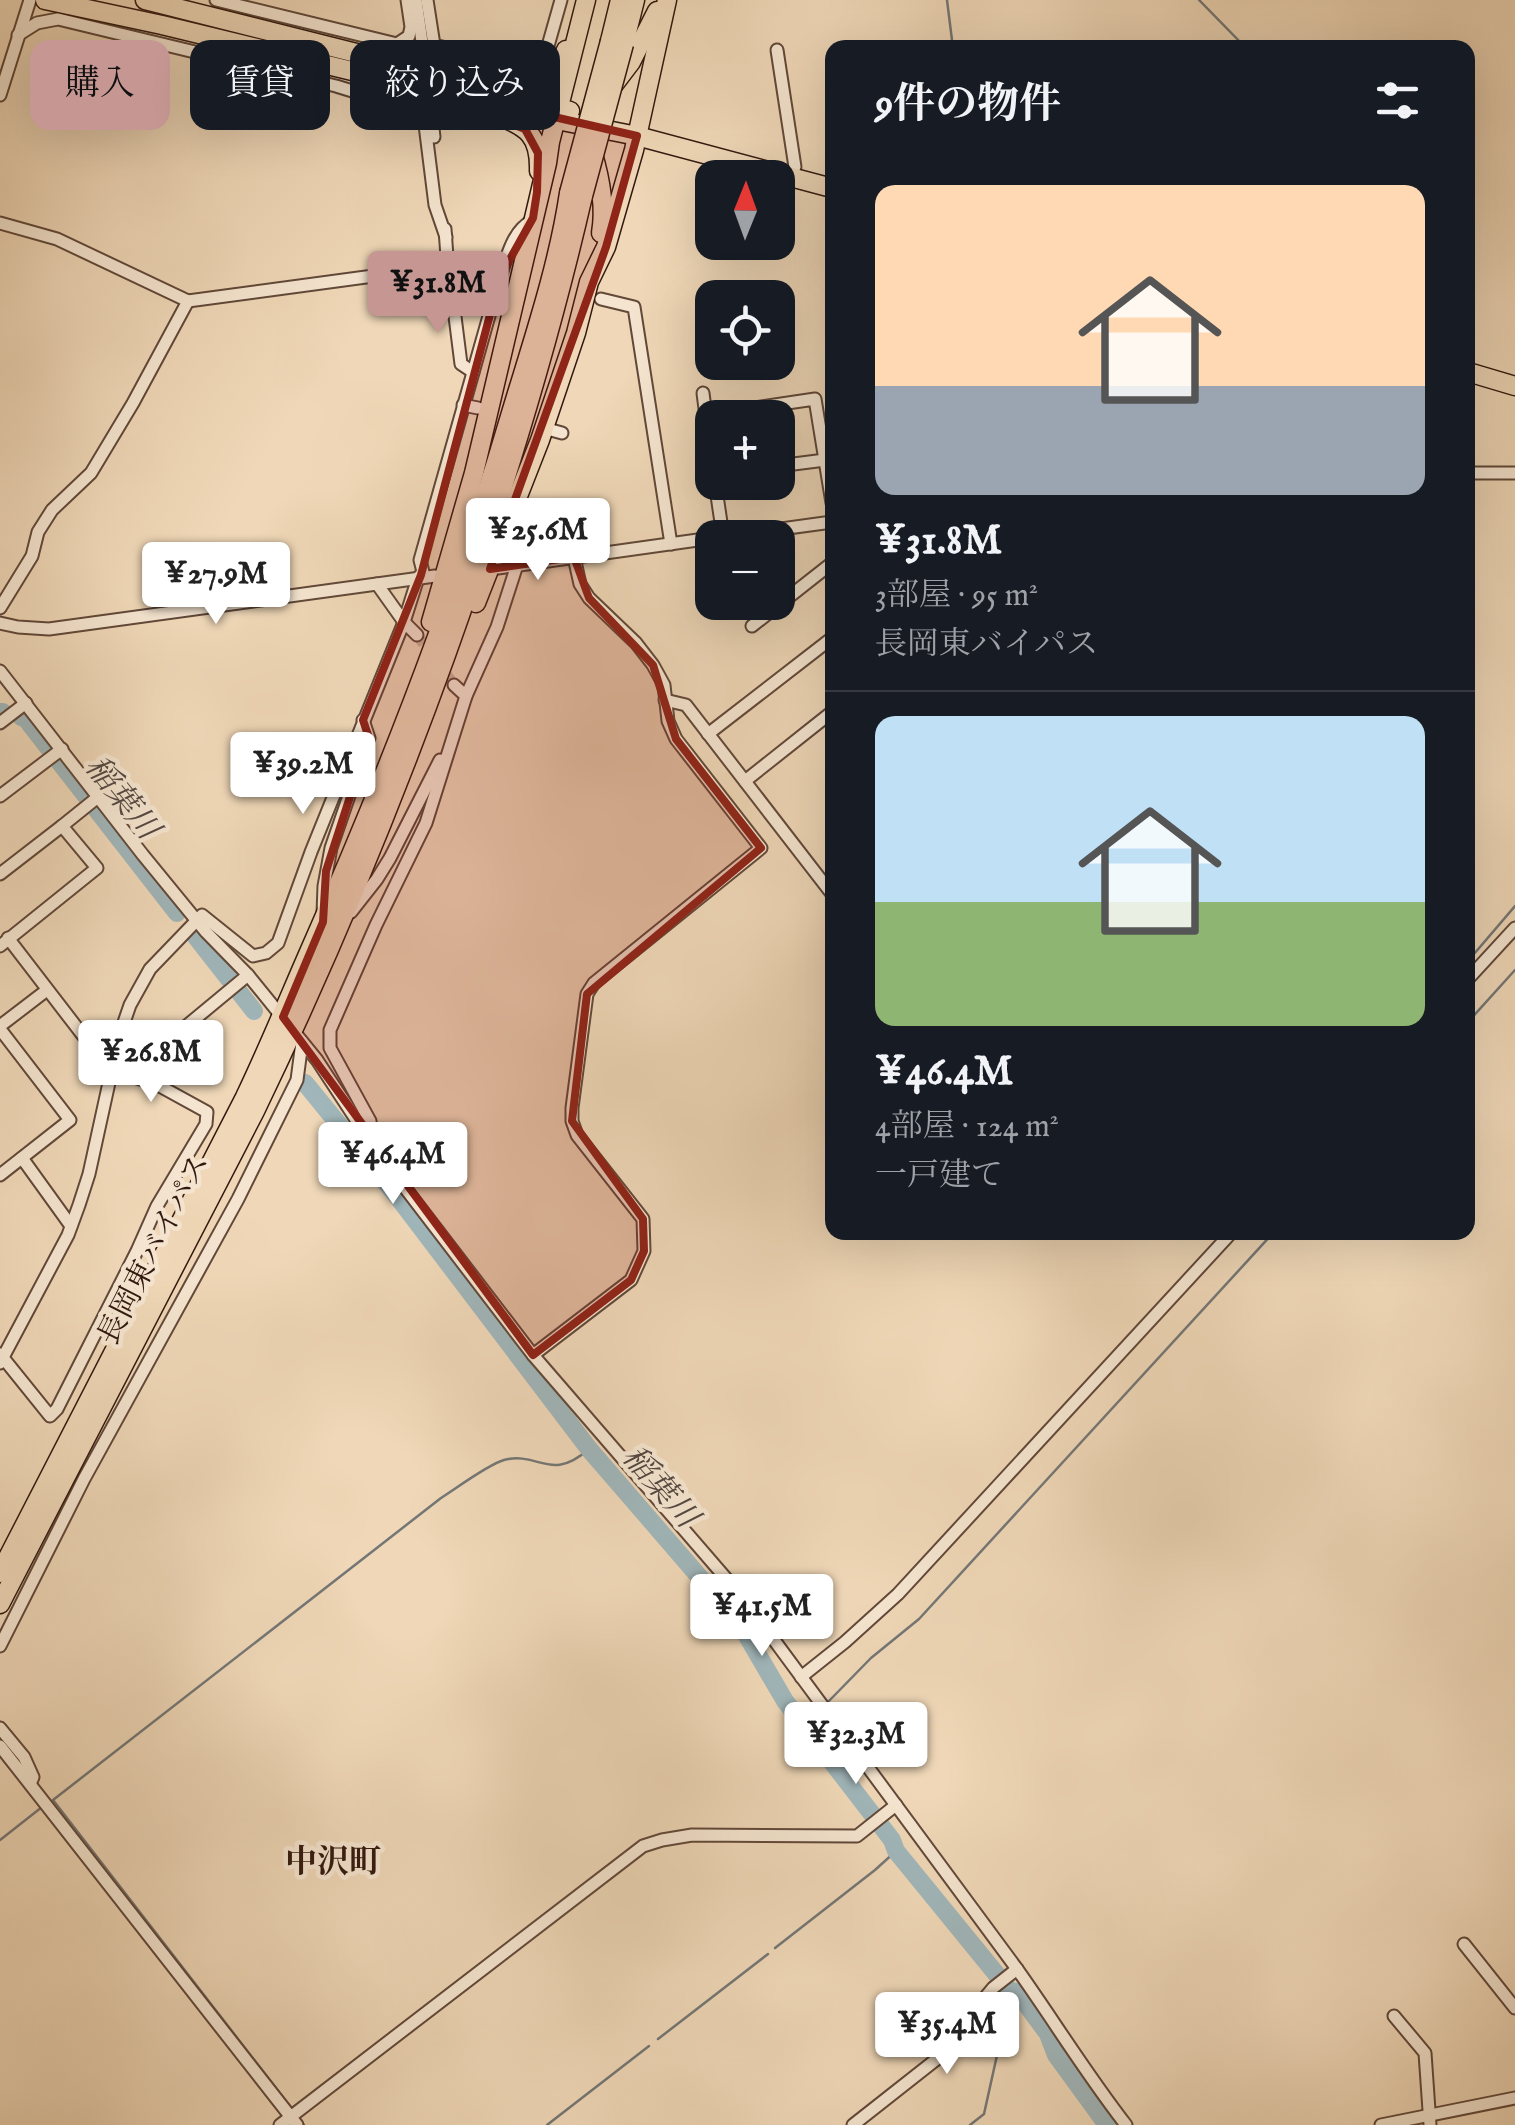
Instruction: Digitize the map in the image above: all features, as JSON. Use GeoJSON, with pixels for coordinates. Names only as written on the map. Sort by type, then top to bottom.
{"type":"FeatureCollection","features":[{"type":"Feature","properties":{"kind":"highway"},"geometry":{"type":"LineString","coordinates":[[44,0],[350,57]]}},
{"type":"Feature","properties":{"kind":"highway"},"geometry":{"type":"LineString","coordinates":[[145,0],[350,52]]}},
{"type":"Feature","properties":{"kind":"highway"},"geometry":{"type":"LineString","coordinates":[[560,63],[574,20],[586,0]]}},
{"type":"Feature","properties":{"kind":"highway"},"geometry":{"type":"LineString","coordinates":[[378,835],[400,792],[523,486],[563,374],[589,282],[604,219],[600,176],[564,86],[586,0]]}},
{"type":"Feature","properties":{"kind":"highway","name":"長岡東バイパス"},"geometry":{"type":"LineString","coordinates":[[617,42],[620,0]]}},
{"type":"Feature","properties":{"kind":"highway","name":"長岡東バイパス"},"geometry":{"type":"LineString","coordinates":[[330,926],[378,835],[510,468],[569,259],[578,117],[634,0]]}},
{"type":"Feature","properties":{"kind":"highway"},"geometry":{"type":"LineString","coordinates":[[388,771],[465,508],[547,163],[578,117],[620,79],[664,0]]}},
{"type":"Feature","properties":{"kind":"highway"},"geometry":{"type":"LineString","coordinates":[[589,282],[606,247],[636,138],[664,0]]}},
{"type":"Feature","properties":{"kind":"highway"},"geometry":{"type":"LineString","coordinates":[[560,112],[636,138],[825,186]]}},
{"type":"Feature","properties":{"kind":"highway"},"geometry":{"type":"LineString","coordinates":[[525,130],[531,134],[539,167],[532,222]]}},
{"type":"Feature","properties":{"kind":"highway"},"geometry":{"type":"LineString","coordinates":[[636,138],[757,160]]}},
{"type":"Feature","properties":{"kind":"highway"},"geometry":{"type":"LineString","coordinates":[[795,167],[825,176]]}},
{"type":"Feature","properties":{"kind":"highway","name":"長岡東バイパス"},"geometry":{"type":"LineString","coordinates":[[0,1604],[216,1188],[293,1030],[454,592],[494,472],[576,194]]}},
{"type":"Feature","properties":{"kind":"highway"},"geometry":{"type":"LineString","coordinates":[[1475,374],[1515,386]]}},
{"type":"Feature","properties":{"kind":"highway","name":"長岡東バイパス"},"geometry":{"type":"LineString","coordinates":[[0,1574],[183,1219],[293,1030]]}},
{"type":"Feature","properties":{"kind":"street"},"geometry":{"type":"LineString","coordinates":[[0,95],[30,0]]}},
{"type":"Feature","properties":{"kind":"street"},"geometry":{"type":"LineString","coordinates":[[221,1],[397,44],[409,36],[407,0]]}},
{"type":"Feature","properties":{"kind":"street"},"geometry":{"type":"LineString","coordinates":[[415,40],[416,0]]}},
{"type":"Feature","properties":{"kind":"street"},"geometry":{"type":"LineString","coordinates":[[428,0],[434,45],[526,68],[544,60],[561,0]]}},
{"type":"Feature","properties":{"kind":"street"},"geometry":{"type":"LineString","coordinates":[[18,35],[38,23],[58,19],[336,86],[421,112],[435,205],[446,237]]}},
{"type":"Feature","properties":{"kind":"street"},"geometry":{"type":"LineString","coordinates":[[777,50],[794,160]]}},
{"type":"Feature","properties":{"kind":"street"},"geometry":{"type":"LineString","coordinates":[[433,130],[446,237],[445,264],[461,364],[474,372]]}},
{"type":"Feature","properties":{"kind":"street"},"geometry":{"type":"LineString","coordinates":[[62,826],[97,868],[4,942],[113,1068],[156,1084],[207,1112],[206,1124],[156,1206],[57,1410],[50,1416],[1,1358],[72,1226],[89,1174],[113,1068],[124,1019],[150,969],[202,916],[254,956],[266,953],[278,943],[423,572],[420,560],[500,277],[521,227],[532,222]]}},
{"type":"Feature","properties":{"kind":"street"},"geometry":{"type":"LineString","coordinates":[[0,223],[57,239],[188,302],[445,264]]}},
{"type":"Feature","properties":{"kind":"street"},"geometry":{"type":"LineString","coordinates":[[601,299],[634,306],[671,544]]}},
{"type":"Feature","properties":{"kind":"street"},"geometry":{"type":"LineString","coordinates":[[0,608],[32,556],[38,532],[52,510],[91,473],[188,302]]}},
{"type":"Feature","properties":{"kind":"street"},"geometry":{"type":"LineString","coordinates":[[703,393],[704,400]]}},
{"type":"Feature","properties":{"kind":"street"},"geometry":{"type":"LineString","coordinates":[[795,402],[815,399],[825,443]]}},
{"type":"Feature","properties":{"kind":"street"},"geometry":{"type":"LineString","coordinates":[[463,405],[478,408]]}},
{"type":"Feature","properties":{"kind":"street"},"geometry":{"type":"LineString","coordinates":[[795,464],[825,461]]}},
{"type":"Feature","properties":{"kind":"street"},"geometry":{"type":"LineString","coordinates":[[1475,473],[1515,473]]}},
{"type":"Feature","properties":{"kind":"street"},"geometry":{"type":"LineString","coordinates":[[795,527],[825,523]]}},
{"type":"Feature","properties":{"kind":"street"},"geometry":{"type":"LineString","coordinates":[[498,568],[695,541]]}},
{"type":"Feature","properties":{"kind":"street"},"geometry":{"type":"LineString","coordinates":[[533,1355],[630,1280],[644,1252],[643,1218],[576,1135],[572,1122],[587,994],[594,983],[761,848],[676,739],[668,720],[664,685],[653,665],[636,643],[588,598],[580,584],[574,557]]}},
{"type":"Feature","properties":{"kind":"street"},"geometry":{"type":"LineString","coordinates":[[376,1150],[370,1121],[330,1048],[330,1030],[426,823],[466,696],[497,627],[517,565]]}},
{"type":"Feature","properties":{"kind":"street"},"geometry":{"type":"LineString","coordinates":[[752,626],[825,569]]}},
{"type":"Feature","properties":{"kind":"street"},"geometry":{"type":"LineString","coordinates":[[0,623],[49,628],[435,576]]}},
{"type":"Feature","properties":{"kind":"street"},"geometry":{"type":"LineString","coordinates":[[377,584],[417,635]]}},
{"type":"Feature","properties":{"kind":"street"},"geometry":{"type":"LineString","coordinates":[[708,734],[825,643]]}},
{"type":"Feature","properties":{"kind":"street"},"geometry":{"type":"LineString","coordinates":[[0,671],[244,978],[293,1030],[336,1086],[376,1150],[570,1402],[742,1598],[1126,2125]]}},
{"type":"Feature","properties":{"kind":"street"},"geometry":{"type":"LineString","coordinates":[[454,686],[466,696]]}},
{"type":"Feature","properties":{"kind":"street"},"geometry":{"type":"LineString","coordinates":[[665,700],[686,705],[825,885]]}},
{"type":"Feature","properties":{"kind":"street"},"geometry":{"type":"LineString","coordinates":[[0,723],[26,703]]}},
{"type":"Feature","properties":{"kind":"street"},"geometry":{"type":"LineString","coordinates":[[745,782],[825,718]]}},
{"type":"Feature","properties":{"kind":"street"},"geometry":{"type":"LineString","coordinates":[[330,926],[326,871],[369,738],[363,720]]}},
{"type":"Feature","properties":{"kind":"street"},"geometry":{"type":"LineString","coordinates":[[330,926],[377,879],[456,730]]}},
{"type":"Feature","properties":{"kind":"street"},"geometry":{"type":"LineString","coordinates":[[0,796],[62,748]]}},
{"type":"Feature","properties":{"kind":"street"},"geometry":{"type":"LineString","coordinates":[[0,874],[98,797]]}},
{"type":"Feature","properties":{"kind":"street"},"geometry":{"type":"LineString","coordinates":[[1475,971],[1515,928]]}},
{"type":"Feature","properties":{"kind":"street"},"geometry":{"type":"LineString","coordinates":[[156,1084],[178,1033],[244,978]]}},
{"type":"Feature","properties":{"kind":"street"},"geometry":{"type":"LineString","coordinates":[[0,1175],[70,1120],[0,1027],[47,990]]}},
{"type":"Feature","properties":{"kind":"street"},"geometry":{"type":"LineString","coordinates":[[0,1646],[84,1479],[238,1199],[297,1080],[293,1030]]}},
{"type":"Feature","properties":{"kind":"street"},"geometry":{"type":"LineString","coordinates":[[22,1158],[72,1226]]}},
{"type":"Feature","properties":{"kind":"street"},"geometry":{"type":"LineString","coordinates":[[801,1677],[898,1594],[1225,1240]]}},
{"type":"Feature","properties":{"kind":"street"},"geometry":{"type":"LineString","coordinates":[[0,1728],[24,1758],[33,1777],[30,1784]]}},
{"type":"Feature","properties":{"kind":"street"},"geometry":{"type":"LineString","coordinates":[[0,1746],[292,2118],[643,1846],[692,1834],[857,1836],[893,1807]]}},
{"type":"Feature","properties":{"kind":"street"},"geometry":{"type":"LineString","coordinates":[[1464,1944],[1515,2008]]}},
{"type":"Feature","properties":{"kind":"street"},"geometry":{"type":"LineString","coordinates":[[853,2125],[980,2025],[983,2000],[1015,1970]]}},
{"type":"Feature","properties":{"kind":"street"},"geometry":{"type":"LineString","coordinates":[[1394,2016],[1425,2053],[1429,2120]]}},
{"type":"Feature","properties":{"kind":"street"},"geometry":{"type":"LineString","coordinates":[[1381,2125],[1429,2120],[1515,2098]]}},
{"type":"Feature","properties":{"kind":"highlighted area"},"geometry":{"type":"Polygon","coordinates":[[[406,83],[637,136],[606,247],[490,569],[574,557],[589,598],[653,665],[676,739],[761,848],[587,994],[572,1121],[643,1219],[644,1251],[631,1280],[533,1355],[283,1017],[323,922],[326,871],[369,738],[363,720],[421,575],[500,277],[533,218],[537,192],[538,153],[525,129],[406,83]]]}},
{"type":"Feature","properties":{"kind":"waterway"},"geometry":{"type":"LineString","coordinates":[[947,0],[952,40]]}},
{"type":"Feature","properties":{"kind":"waterway"},"geometry":{"type":"LineString","coordinates":[[1199,0],[1238,40]]}},
{"type":"Feature","properties":{"kind":"waterway","name":"稲葉川"},"geometry":{"type":"LineString","coordinates":[[21,717],[177,913]]}},
{"type":"Feature","properties":{"kind":"waterway"},"geometry":{"type":"LineString","coordinates":[[1475,953],[1515,906]]}},
{"type":"Feature","properties":{"kind":"waterway","name":"稲葉川"},"geometry":{"type":"LineString","coordinates":[[196,937],[254,1011]]}},
{"type":"Feature","properties":{"kind":"waterway"},"geometry":{"type":"LineString","coordinates":[[1475,1014],[1515,970]]}},
{"type":"Feature","properties":{"kind":"waterway","name":"稲葉川"},"geometry":{"type":"LineString","coordinates":[[305,1083],[397,1196],[589,1449],[740,1624],[785,1701],[892,1840],[896,1851],[1011,1992],[1017,1992],[1048,2034],[1056,2055],[1107,2125]]}},
{"type":"Feature","properties":{"kind":"waterway"},"geometry":{"type":"LineString","coordinates":[[826,1704],[871,1658],[919,1619],[1267,1240]]}},
{"type":"Feature","properties":{"kind":"waterway"},"geometry":{"type":"LineString","coordinates":[[293,2110],[53,1800],[472,1477],[504,1460],[564,1464],[589,1449]]}},
{"type":"Feature","properties":{"kind":"waterway"},"geometry":{"type":"LineString","coordinates":[[804,1726],[821,1710]]}},
{"type":"Feature","properties":{"kind":"waterway"},"geometry":{"type":"LineString","coordinates":[[0,1840],[42,1807]]}},
{"type":"Feature","properties":{"kind":"waterway"},"geometry":{"type":"LineString","coordinates":[[775,1948],[896,1851]]}},
{"type":"Feature","properties":{"kind":"waterway"},"geometry":{"type":"LineString","coordinates":[[658,2039],[768,1954]]}},
{"type":"Feature","properties":{"kind":"waterway"},"geometry":{"type":"LineString","coordinates":[[970,2125],[984,2114],[1011,1992]]}},
{"type":"Feature","properties":{"kind":"waterway"},"geometry":{"type":"LineString","coordinates":[[547,2125],[649,2046]]}},
{"type":"Feature","properties":{"kind":"waterway"},"geometry":{"type":"LineString","coordinates":[[297,2116],[304,2125]]}},
{"type":"Feature","properties":{"kind":"tunnel"},"geometry":{"type":"LineString","coordinates":[[417,635],[454,685]]}},
{"type":"Feature","properties":{"kind":"district","name":"中沢町"},"geometry":{"type":"Point","coordinates":[333,1861]}}]}
